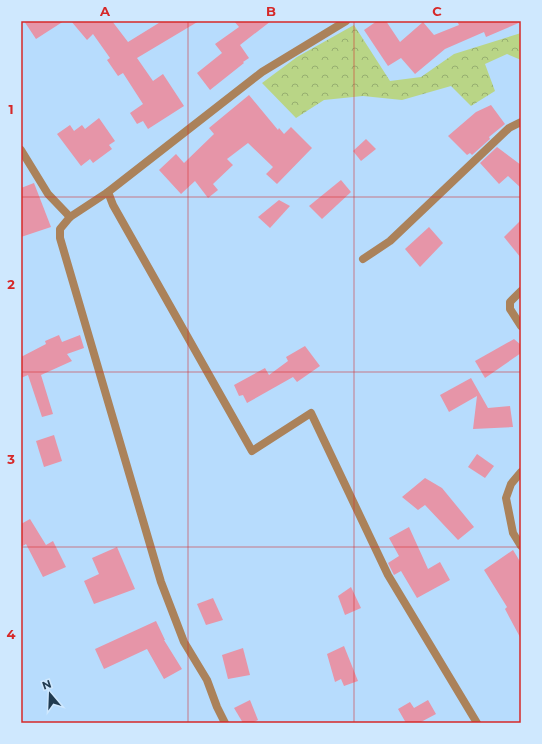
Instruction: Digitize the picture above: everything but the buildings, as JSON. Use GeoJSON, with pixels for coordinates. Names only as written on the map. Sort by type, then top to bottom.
{"type":"FeatureCollection","features":[{"type":"Feature","properties":{"kind":"street"},"geometry":{"type":"LineString","coordinates":[[225,723],[217,707],[207,680],[184,642],[161,582],[140,506],[60,238],[60,229],[70,217],[108,192],[262,72],[346,21]]}},
{"type":"Feature","properties":{"kind":"street"},"geometry":{"type":"LineString","coordinates":[[363,259],[390,241],[509,128],[521,122]]}},
{"type":"Feature","properties":{"kind":"street"},"geometry":{"type":"LineString","coordinates":[[21,150],[48,194],[70,217]]}},
{"type":"Feature","properties":{"kind":"street"},"geometry":{"type":"LineString","coordinates":[[108,192],[113,205],[252,451],[311,413],[388,575],[477,723]]}},
{"type":"Feature","properties":{"kind":"street"},"geometry":{"type":"LineString","coordinates":[[521,291],[510,302],[510,309],[521,326]]}},
{"type":"Feature","properties":{"kind":"street"},"geometry":{"type":"LineString","coordinates":[[521,472],[511,484],[506,498],[513,533],[521,546]]}},
{"type":"Feature","properties":{"kind":"green space"},"geometry":{"type":"Polygon","coordinates":[[[354,25],[390,81],[421,77],[454,54],[521,33],[521,60],[507,54],[485,64],[495,91],[471,106],[451,86],[402,100],[363,96],[324,100],[296,118],[262,83],[297,57],[354,25]]]}}]}
